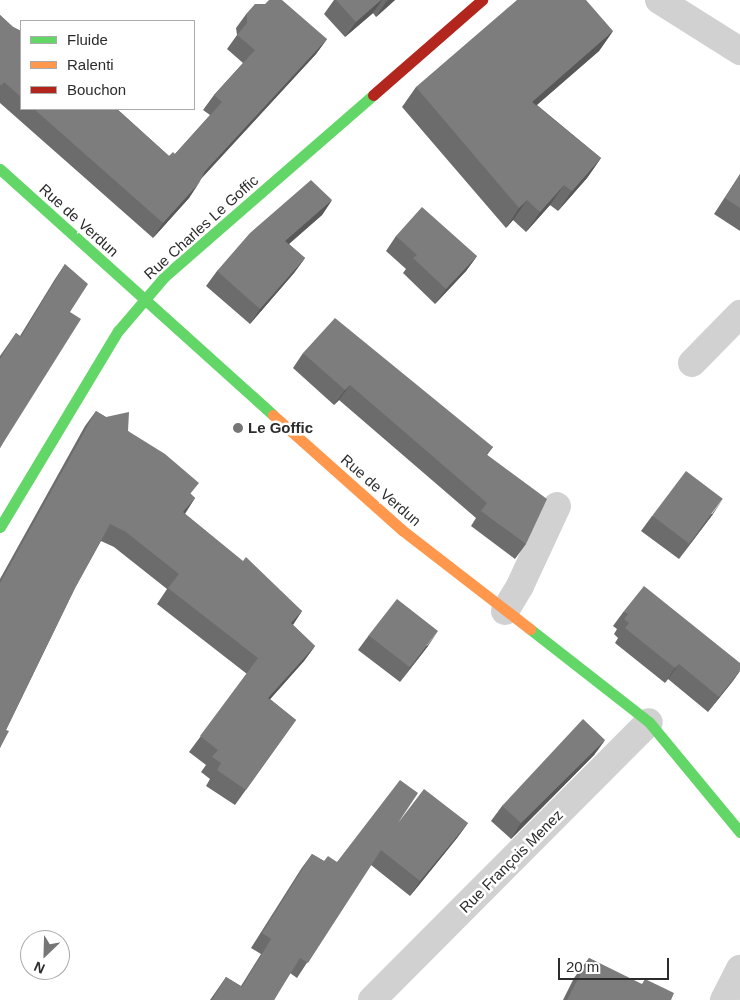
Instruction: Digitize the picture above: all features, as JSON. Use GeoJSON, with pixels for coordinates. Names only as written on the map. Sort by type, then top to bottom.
{"type":"FeatureCollection","features":[{"type":"Feature","properties":{"kind":"street","name":"Rue Charles Le Goffic"},"geometry":{"type":"LineString","coordinates":[[0,527],[113,339],[143,300],[165,276],[482,0]]}},
{"type":"Feature","properties":{"kind":"street"},"geometry":{"type":"LineString","coordinates":[[659,0],[740,52]]}},
{"type":"Feature","properties":{"kind":"street","name":"Rue de Verdun"},"geometry":{"type":"LineString","coordinates":[[0,169],[143,300],[402,530],[649,722],[740,832]]}},
{"type":"Feature","properties":{"kind":"street"},"geometry":{"type":"LineString","coordinates":[[692,363],[740,314]]}},
{"type":"Feature","properties":{"kind":"street"},"geometry":{"type":"LineString","coordinates":[[505,611],[520,586],[557,506]]}},
{"type":"Feature","properties":{"kind":"street","name":"Rue François Menez"},"geometry":{"type":"LineString","coordinates":[[372,1000],[649,722]]}},
{"type":"Feature","properties":{"kind":"street"},"geometry":{"type":"LineString","coordinates":[[724,1000],[740,969]]}},
{"type":"Feature","properties":{"kind":"building"},"geometry":{"type":"Polygon","coordinates":[[[269,0],[282,0],[327,39],[205,171],[199,183],[163,223],[35,110],[118,110],[169,156],[173,152],[175,154],[222,102],[214,95],[255,50],[237,35],[247,23],[247,13],[255,4],[265,4],[269,0]]]}},
{"type":"Feature","properties":{"kind":"building"},"geometry":{"type":"Polygon","coordinates":[[[336,0],[381,0],[356,22],[336,0]]]}},
{"type":"Feature","properties":{"kind":"building"},"geometry":{"type":"Polygon","coordinates":[[[517,0],[586,0],[613,31],[532,102],[601,158],[572,191],[564,185],[540,212],[527,200],[519,208],[416,87],[517,0]]]}},
{"type":"Feature","properties":{"kind":"building"},"geometry":{"type":"Polygon","coordinates":[[[0,15],[13,27],[20,30],[20,96],[4,82],[1,86],[0,15]]]}},
{"type":"Feature","properties":{"kind":"building"},"geometry":{"type":"Polygon","coordinates":[[[740,175],[740,208],[725,198],[740,175]]]}},
{"type":"Feature","properties":{"kind":"building"},"geometry":{"type":"Polygon","coordinates":[[[311,180],[332,200],[285,241],[305,258],[260,309],[217,271],[250,233],[311,180]]]}},
{"type":"Feature","properties":{"kind":"building"},"geometry":{"type":"Polygon","coordinates":[[[422,207],[477,256],[446,289],[413,258],[417,255],[396,236],[422,207]]]}},
{"type":"Feature","properties":{"kind":"building"},"geometry":{"type":"Polygon","coordinates":[[[65,264],[88,284],[70,312],[81,319],[0,448],[0,359],[16,333],[21,337],[65,264]]]}},
{"type":"Feature","properties":{"kind":"building"},"geometry":{"type":"Polygon","coordinates":[[[335,318],[493,447],[486,454],[547,499],[526,544],[481,511],[487,503],[350,385],[345,390],[303,353],[335,318]]]}},
{"type":"Feature","properties":{"kind":"building"},"geometry":{"type":"Polygon","coordinates":[[[96,411],[106,417],[129,412],[128,431],[165,454],[199,483],[190,494],[195,498],[183,512],[243,561],[246,557],[302,611],[291,623],[315,646],[268,698],[296,720],[246,790],[217,770],[221,763],[212,757],[218,750],[200,736],[258,658],[168,588],[179,574],[126,532],[110,524],[75,588],[6,730],[9,731],[0,748],[0,583],[96,411]]]}},
{"type":"Feature","properties":{"kind":"building"},"geometry":{"type":"Polygon","coordinates":[[[686,471],[723,499],[689,543],[652,516],[686,471]]]}},
{"type":"Feature","properties":{"kind":"building"},"geometry":{"type":"Polygon","coordinates":[[[644,586],[740,663],[740,670],[719,697],[679,664],[675,668],[625,628],[629,623],[624,619],[628,614],[624,611],[644,586]]]}},
{"type":"Feature","properties":{"kind":"building"},"geometry":{"type":"Polygon","coordinates":[[[397,599],[438,631],[410,667],[369,635],[397,599]]]}},
{"type":"Feature","properties":{"kind":"building"},"geometry":{"type":"Polygon","coordinates":[[[583,719],[605,740],[521,823],[502,806],[583,719]]]}},
{"type":"Feature","properties":{"kind":"building"},"geometry":{"type":"Polygon","coordinates":[[[400,780],[418,793],[398,823],[424,789],[468,823],[420,881],[381,850],[308,963],[300,958],[274,1000],[212,1000],[226,977],[242,987],[271,939],[262,933],[312,854],[324,861],[328,856],[337,862],[400,780]]]}},
{"type":"Feature","properties":{"kind":"building"},"geometry":{"type":"Polygon","coordinates":[[[589,958],[642,984],[645,979],[674,993],[671,1000],[567,1000],[589,958]]]}},
{"type":"Feature","properties":{"kind":"traffic: fast"},"geometry":{"type":"LineString","coordinates":[[0,527],[118,331],[165,276],[373,95]]}},
{"type":"Feature","properties":{"kind":"traffic: fast"},"geometry":{"type":"LineString","coordinates":[[0,169],[273,415]]}},
{"type":"Feature","properties":{"kind":"traffic: fast"},"geometry":{"type":"LineString","coordinates":[[530,629],[649,722],[740,832]]}},
{"type":"Feature","properties":{"kind":"traffic: slow"},"geometry":{"type":"LineString","coordinates":[[273,415],[402,530],[530,629]]}},
{"type":"Feature","properties":{"kind":"traffic: jam"},"geometry":{"type":"LineString","coordinates":[[373,95],[482,0]]}},
{"type":"Feature","properties":{"kind":"place","name":"Le Goffic"},"geometry":{"type":"Point","coordinates":[238,428]}}]}
